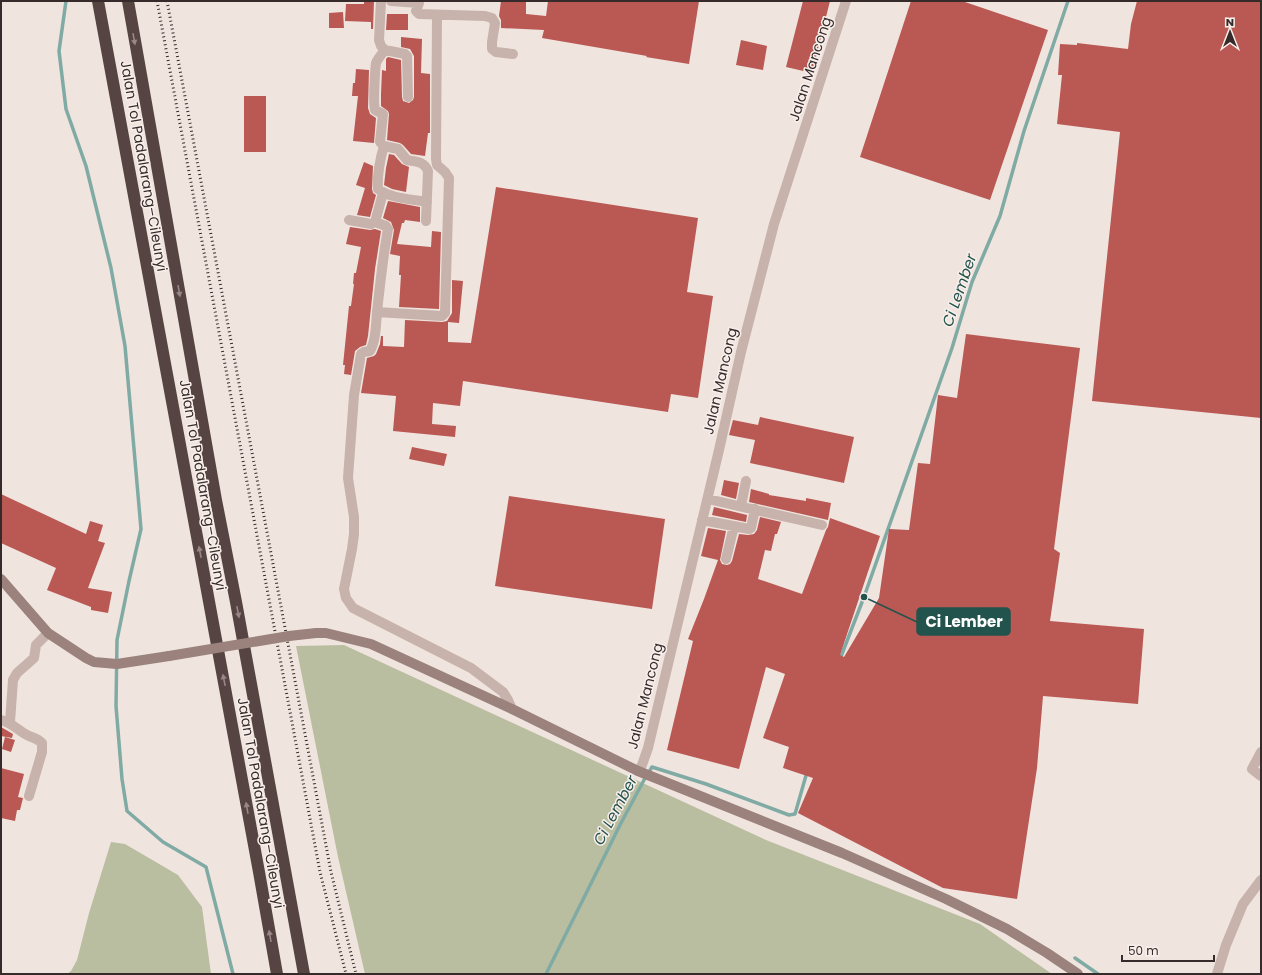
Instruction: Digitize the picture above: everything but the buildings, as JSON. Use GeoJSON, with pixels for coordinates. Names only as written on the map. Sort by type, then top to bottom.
{"type":"FeatureCollection","features":[{"type":"Feature","properties":{"kind":"highway","name":"Jalan Tol Padalarang–Cileunyi"},"geometry":{"type":"LineString","coordinates":[[98,1],[277,974]]}},
{"type":"Feature","properties":{"kind":"highway","name":"Jalan Tol Padalarang–Cileunyi"},"geometry":{"type":"LineString","coordinates":[[128,1],[216,500],[304,974]]}},
{"type":"Feature","properties":{"kind":"street"},"geometry":{"type":"LineString","coordinates":[[381,1],[379,40],[381,46],[385,50],[405,54],[407,56],[408,97]]}},
{"type":"Feature","properties":{"kind":"street"},"geometry":{"type":"LineString","coordinates":[[391,1],[419,2],[416,11],[417,13],[485,16],[492,18],[495,23],[492,49],[496,52],[513,54]]}},
{"type":"Feature","properties":{"kind":"street","name":"Jalan Mancong"},"geometry":{"type":"LineString","coordinates":[[640,770],[647,753],[708,499],[741,352],[774,224],[846,1]]}},
{"type":"Feature","properties":{"kind":"street"},"geometry":{"type":"LineString","coordinates":[[377,312],[442,316],[445,313],[449,178],[437,165],[436,159],[437,15]]}},
{"type":"Feature","properties":{"kind":"street"},"geometry":{"type":"LineString","coordinates":[[385,50],[376,62],[375,110],[383,114],[380,142],[384,146],[398,149],[407,160],[420,162],[426,166],[428,171],[426,221]]}},
{"type":"Feature","properties":{"kind":"street"},"geometry":{"type":"LineString","coordinates":[[384,146],[381,155],[377,183],[378,189],[396,197],[427,202]]}},
{"type":"Feature","properties":{"kind":"street"},"geometry":{"type":"LineString","coordinates":[[375,222],[383,192]]}},
{"type":"Feature","properties":{"kind":"street"},"geometry":{"type":"LineString","coordinates":[[349,220],[371,224],[375,222],[386,226],[388,229],[372,348],[370,351],[361,354],[354,395],[348,478],[354,517],[354,534],[345,586],[346,598],[353,608],[471,668],[503,692],[512,709]]}},
{"type":"Feature","properties":{"kind":"street"},"geometry":{"type":"LineString","coordinates":[[741,506],[746,481]]}},
{"type":"Feature","properties":{"kind":"street"},"geometry":{"type":"LineString","coordinates":[[708,499],[822,525]]}},
{"type":"Feature","properties":{"kind":"street"},"geometry":{"type":"LineString","coordinates":[[702,520],[751,528],[755,509]]}},
{"type":"Feature","properties":{"kind":"street"},"geometry":{"type":"LineString","coordinates":[[726,559],[734,526]]}},
{"type":"Feature","properties":{"kind":"street"},"geometry":{"type":"LineString","coordinates":[[1,579],[48,633],[94,662],[117,664],[288,636],[316,633],[326,633],[371,644],[512,709],[652,777],[799,835],[906,881],[1007,929],[1078,974]]}},
{"type":"Feature","properties":{"kind":"street"},"geometry":{"type":"LineString","coordinates":[[29,796],[42,752],[42,743],[38,739],[28,735],[5,721],[13,680],[18,673],[34,658],[36,645],[48,633]]}},
{"type":"Feature","properties":{"kind":"street"},"geometry":{"type":"LineString","coordinates":[[1261,752],[1258,765],[1252,769],[1261,776]]}},
{"type":"Feature","properties":{"kind":"street"},"geometry":{"type":"LineString","coordinates":[[1217,974],[1226,945],[1243,904],[1261,880]]}},
{"type":"Feature","properties":{"kind":"green space"},"geometry":{"type":"Polygon","coordinates":[[[344,645],[766,840],[980,924],[1052,974],[365,974],[338,857],[296,646],[344,645]]]}},
{"type":"Feature","properties":{"kind":"green space"},"geometry":{"type":"Polygon","coordinates":[[[111,842],[125,844],[178,875],[202,907],[211,974],[67,974],[71,971],[77,960],[89,913],[111,842]]]}},
{"type":"Feature","properties":{"kind":"waterway"},"geometry":{"type":"LineString","coordinates":[[66,1],[59,51],[66,109],[86,166],[111,268],[125,346],[141,529],[117,640],[116,706],[122,779],[127,811],[163,842],[206,867],[233,974]]}},
{"type":"Feature","properties":{"kind":"waterway","name":"Ci Lember"},"geometry":{"type":"LineString","coordinates":[[840,659],[864,597],[952,348],[972,282],[1000,216],[1024,131],[1068,1]]}},
{"type":"Feature","properties":{"kind":"waterway","name":"Ci Lember"},"geometry":{"type":"LineString","coordinates":[[546,974],[621,823],[652,767],[706,784],[789,815],[795,814],[807,772]]}},
{"type":"Feature","properties":{"kind":"waterway"},"geometry":{"type":"LineString","coordinates":[[1075,958],[1098,974]]}},
{"type":"Feature","properties":{"kind":"railway"},"geometry":{"type":"LineString","coordinates":[[157,1],[320,872],[346,974]]}},
{"type":"Feature","properties":{"kind":"railway"},"geometry":{"type":"LineString","coordinates":[[167,1],[331,872],[356,974]]}},
{"type":"Feature","properties":{"kind":"place","name":"Ci Lember"},"geometry":{"type":"Point","coordinates":[864,597]}}]}
